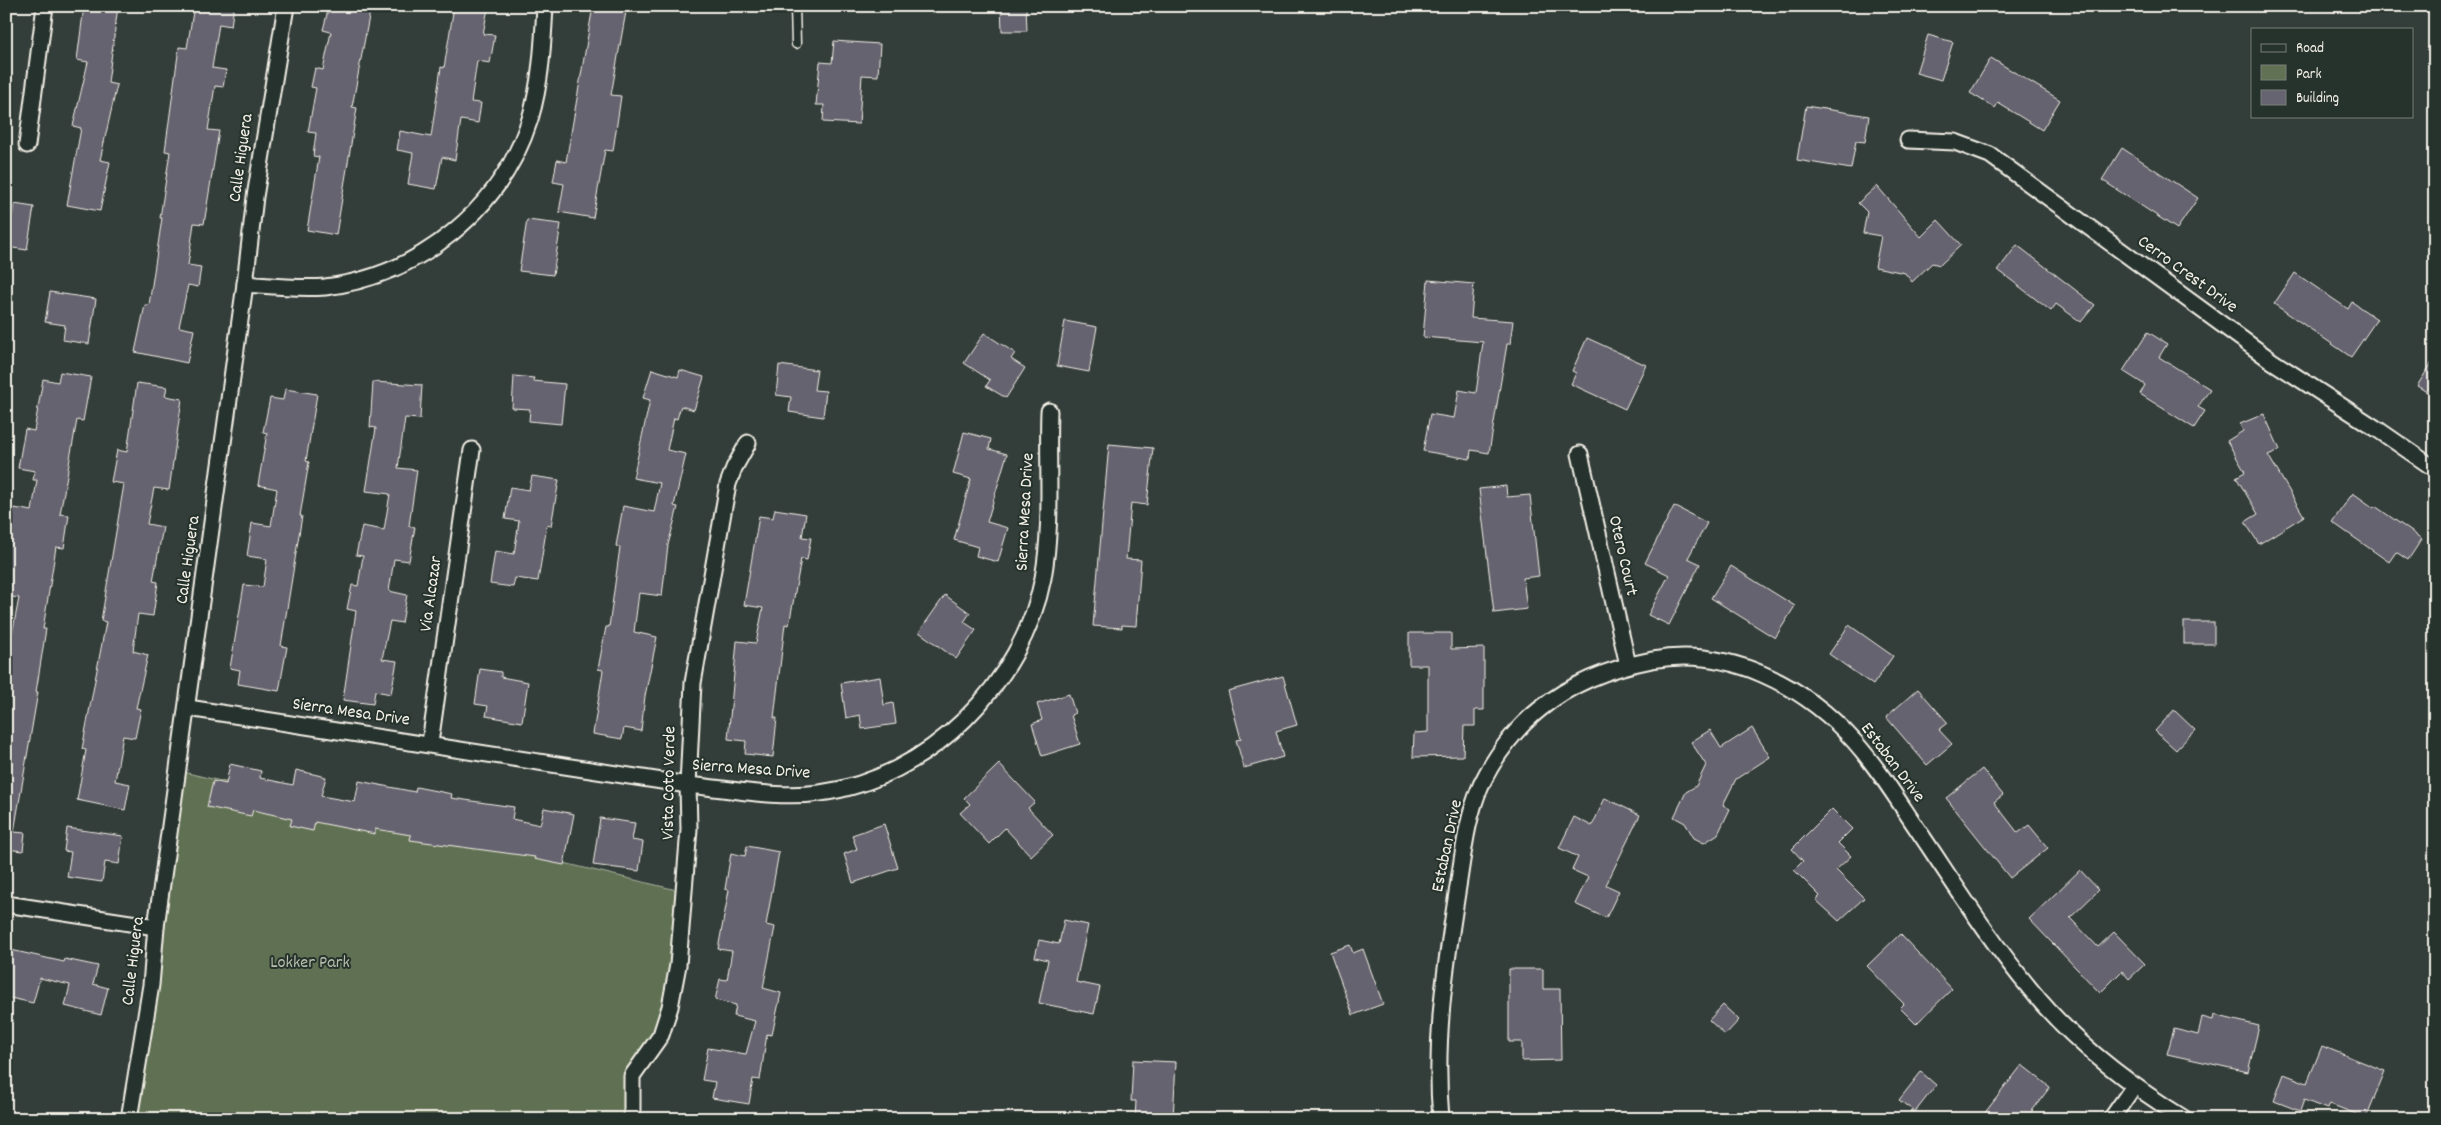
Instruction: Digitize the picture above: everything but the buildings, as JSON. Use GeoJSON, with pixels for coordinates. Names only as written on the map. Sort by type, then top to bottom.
{"type":"FeatureCollection","features":[{"type":"Feature","properties":{"kind":"street"},"geometry":{"type":"LineString","coordinates":[[27,145],[45,6]]}},
{"type":"Feature","properties":{"kind":"street","name":"Calle Higuera"},"geometry":{"type":"LineString","coordinates":[[129,1119],[149,995],[156,927],[188,708],[245,284],[254,197],[286,6]]}},
{"type":"Feature","properties":{"kind":"street"},"geometry":{"type":"LineString","coordinates":[[245,284],[299,288],[324,287],[358,280],[398,267],[420,255],[462,225],[495,187],[517,151],[530,119],[538,85],[544,39],[545,6]]}},
{"type":"Feature","properties":{"kind":"street","name":"Cerro Crest Drive"},"geometry":{"type":"LineString","coordinates":[[1908,140],[1930,139],[1955,142],[1990,155],[2272,361],[2380,431],[2435,470]]}},
{"type":"Feature","properties":{"kind":"street","name":"Sierra Mesa Drive"},"geometry":{"type":"LineString","coordinates":[[188,708],[430,743],[688,785],[793,795],[843,789],[888,773],[916,758],[934,745],[974,709],[998,680],[1013,657],[1032,615],[1042,580],[1047,552],[1048,411]]}},
{"type":"Feature","properties":{"kind":"street","name":"Vista Coto Verde"},"geometry":{"type":"LineString","coordinates":[[632,1119],[632,1076],[652,1049],[664,1028],[678,965],[689,829],[688,785],[692,683],[728,484],[734,468],[748,443]]}},
{"type":"Feature","properties":{"kind":"street","name":"Via Alcazar"},"geometry":{"type":"LineString","coordinates":[[430,743],[472,450]]}},
{"type":"Feature","properties":{"kind":"street","name":"Otero Court"},"geometry":{"type":"LineString","coordinates":[[1580,454],[1628,665]]}},
{"type":"Feature","properties":{"kind":"street","name":"Estaban Drive"},"geometry":{"type":"LineString","coordinates":[[1441,1119],[1438,1060],[1442,983],[1467,828],[1481,786],[1503,748],[1533,715],[1573,686],[1596,675],[1628,665],[1682,657],[1702,658],[1744,667],[1787,686],[1833,720],[1872,762],[1974,912],[2031,991],[2080,1042],[2134,1086],[2185,1119]]}},
{"type":"Feature","properties":{"kind":"street"},"geometry":{"type":"LineString","coordinates":[[6,904],[156,927]]}},
{"type":"Feature","properties":{"kind":"street"},"geometry":{"type":"LineString","coordinates":[[2111,1119],[2134,1086]]}},
{"type":"Feature","properties":{"kind":"lane"},"geometry":{"type":"LineString","coordinates":[[795,6],[796,44]]}},
{"type":"Feature","properties":{"kind":"green space","name":"Lokker Park"},"geometry":{"type":"Polygon","coordinates":[[[179,771],[685,892],[670,1007],[632,1076],[632,1119],[129,1119],[179,771]]]}}]}
